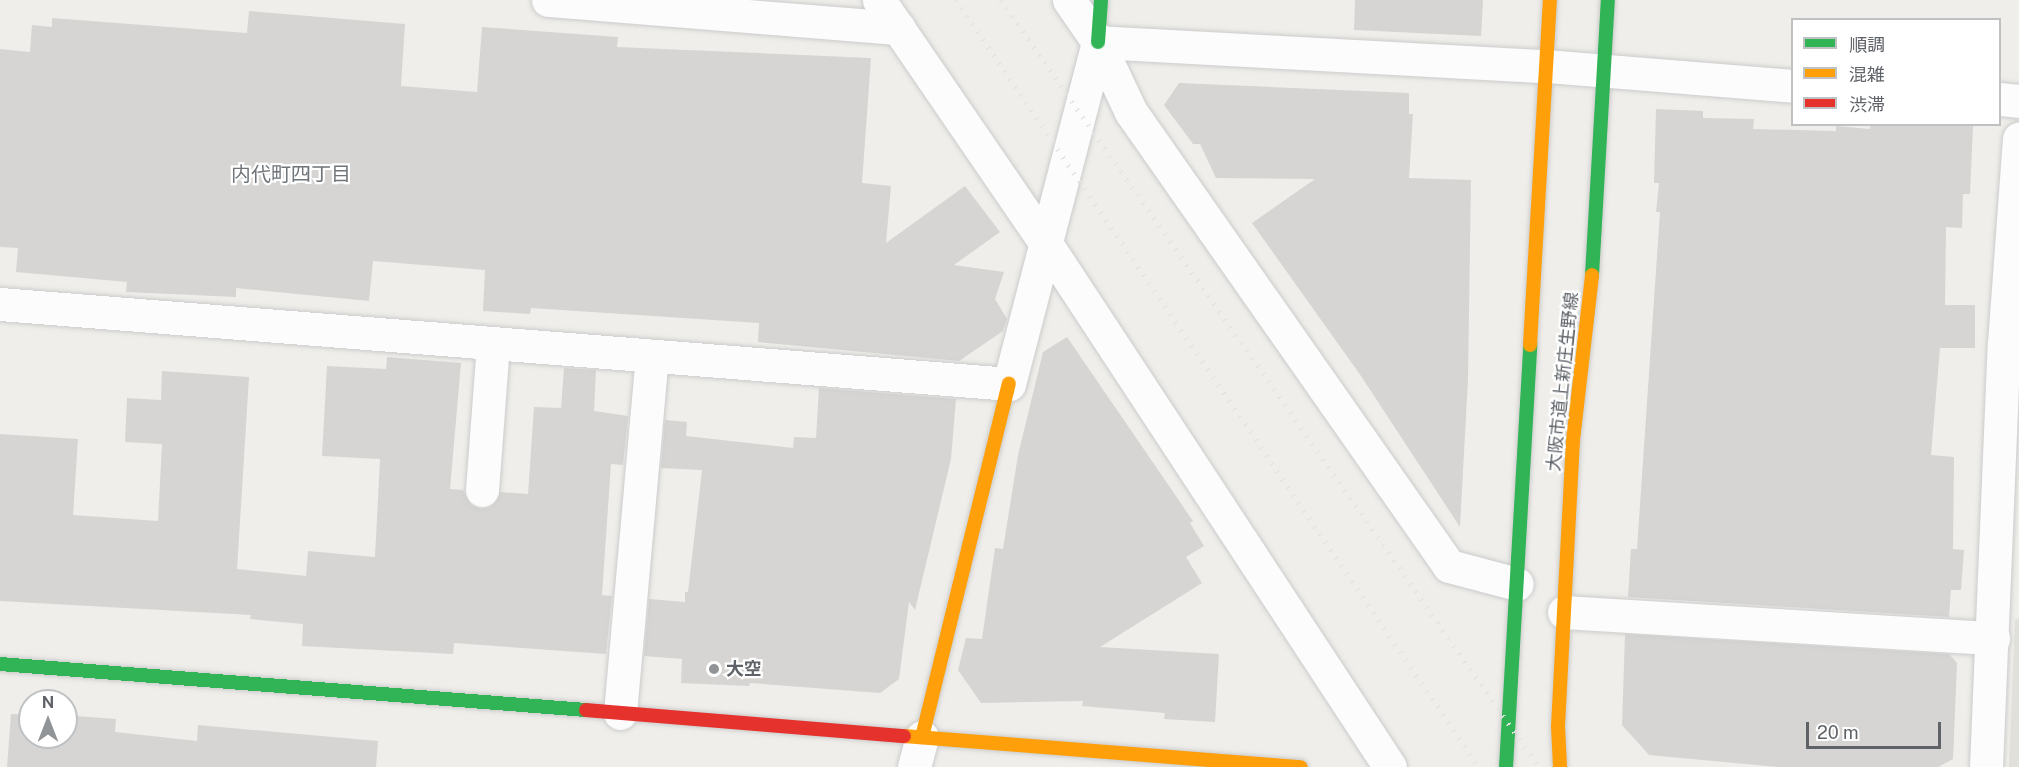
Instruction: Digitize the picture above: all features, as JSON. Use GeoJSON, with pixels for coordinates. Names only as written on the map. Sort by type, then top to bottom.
{"type":"FeatureCollection","features":[{"type":"Feature","properties":{"kind":"street"},"geometry":{"type":"LineString","coordinates":[[548,0],[899,28]]}},
{"type":"Feature","properties":{"kind":"street"},"geometry":{"type":"LineString","coordinates":[[879,0],[1045,243],[1390,767]]}},
{"type":"Feature","properties":{"kind":"street"},"geometry":{"type":"LineString","coordinates":[[1069,0],[1098,42],[1131,112],[1449,566],[1516,584]]}},
{"type":"Feature","properties":{"kind":"street"},"geometry":{"type":"LineString","coordinates":[[918,752],[1045,243],[1098,42],[1101,0]]}},
{"type":"Feature","properties":{"kind":"street","name":"大阪市道上新庄生野線"},"geometry":{"type":"LineString","coordinates":[[1506,767],[1550,0]]}},
{"type":"Feature","properties":{"kind":"street","name":"大阪市道上新庄生野線"},"geometry":{"type":"LineString","coordinates":[[1560,767],[1564,612],[1573,440],[1591,294],[1608,0]]}},
{"type":"Feature","properties":{"kind":"street"},"geometry":{"type":"LineString","coordinates":[[1098,42],[1546,66],[1604,74],[1791,86]]}},
{"type":"Feature","properties":{"kind":"street"},"geometry":{"type":"LineString","coordinates":[[2001,99],[2019,101]]}},
{"type":"Feature","properties":{"kind":"street"},"geometry":{"type":"LineString","coordinates":[[1986,767],[1993,638],[2007,579],[2019,139]]}},
{"type":"Feature","properties":{"kind":"street"},"geometry":{"type":"LineString","coordinates":[[0,304],[1010,384]]}},
{"type":"Feature","properties":{"kind":"street"},"geometry":{"type":"LineString","coordinates":[[482,490],[493,343]]}},
{"type":"Feature","properties":{"kind":"street"},"geometry":{"type":"LineString","coordinates":[[620,713],[652,356]]}},
{"type":"Feature","properties":{"kind":"street"},"geometry":{"type":"LineString","coordinates":[[1564,612],[1993,638]]}},
{"type":"Feature","properties":{"kind":"street"},"geometry":{"type":"LineString","coordinates":[[0,664],[620,713],[918,752],[1301,767]]}},
{"type":"Feature","properties":{"kind":"shaded area"},"geometry":{"type":"Polygon","coordinates":[[[2019,618],[2019,767],[2009,767],[2015,620],[2019,618]]]}},
{"type":"Feature","properties":{"kind":"building"},"geometry":{"type":"Polygon","coordinates":[[[1355,0],[1483,0],[1481,36],[1354,30],[1355,0]]]}},
{"type":"Feature","properties":{"kind":"building"},"geometry":{"type":"Polygon","coordinates":[[[249,11],[405,24],[401,86],[477,92],[482,27],[618,37],[617,47],[871,58],[862,183],[891,186],[886,243],[965,186],[1000,232],[954,265],[1004,272],[995,299],[1007,319],[1003,331],[959,361],[758,342],[759,323],[531,308],[530,314],[483,311],[485,270],[373,261],[369,301],[236,288],[236,297],[126,292],[127,282],[16,272],[18,248],[0,247],[0,49],[30,52],[32,25],[52,27],[52,18],[247,33],[249,11]]]}},
{"type":"Feature","properties":{"kind":"building"},"geometry":{"type":"Polygon","coordinates":[[[1179,83],[1409,93],[1409,114],[1413,114],[1409,178],[1471,180],[1468,379],[1460,527],[1361,376],[1252,223],[1315,179],[1216,178],[1200,144],[1193,144],[1164,105],[1179,83]]]}},
{"type":"Feature","properties":{"kind":"building"},"geometry":{"type":"Polygon","coordinates":[[[1656,109],[1703,111],[1703,118],[1754,119],[1753,129],[1836,131],[1836,126],[1870,129],[1870,126],[1973,126],[1970,194],[1963,194],[1962,228],[1946,227],[1945,305],[1975,305],[1975,348],[1940,348],[1931,455],[1954,457],[1953,549],[1964,550],[1961,590],[1951,590],[1949,617],[1628,597],[1631,549],[1637,549],[1660,212],[1656,212],[1659,183],[1654,183],[1656,109]]]}},
{"type":"Feature","properties":{"kind":"building"},"geometry":{"type":"Polygon","coordinates":[[[1067,337],[1193,521],[1190,523],[1204,546],[1186,557],[1202,583],[1100,647],[1219,654],[1215,722],[1164,719],[1165,713],[1082,706],[1083,701],[981,703],[958,670],[966,638],[982,639],[995,548],[1003,549],[1018,455],[1043,352],[1067,337]]]}},
{"type":"Feature","properties":{"kind":"building"},"geometry":{"type":"Polygon","coordinates":[[[387,357],[461,363],[450,489],[463,490],[471,505],[481,509],[491,507],[500,492],[528,494],[534,407],[561,408],[564,368],[596,370],[594,411],[628,416],[623,465],[611,464],[602,595],[612,596],[606,654],[454,643],[453,654],[302,646],[303,624],[250,619],[251,615],[0,601],[0,434],[78,439],[73,515],[158,521],[162,444],[125,442],[127,398],[161,400],[162,371],[249,377],[237,569],[306,576],[308,551],[375,557],[380,459],[322,456],[327,366],[386,369],[387,357]]]}},
{"type":"Feature","properties":{"kind":"building"},"geometry":{"type":"Polygon","coordinates":[[[819,388],[956,399],[951,459],[915,610],[909,602],[899,679],[880,693],[750,683],[749,686],[681,683],[682,659],[644,656],[649,599],[685,602],[702,470],[661,468],[665,420],[687,422],[686,436],[793,448],[794,437],[816,438],[819,388]]]}},
{"type":"Feature","properties":{"kind":"building"},"geometry":{"type":"Polygon","coordinates":[[[1625,634],[1949,654],[1957,663],[1953,759],[1938,767],[1778,767],[1649,755],[1622,725],[1625,634]]]}},
{"type":"Feature","properties":{"kind":"building"},"geometry":{"type":"Polygon","coordinates":[[[11,714],[18,714],[18,749],[78,749],[78,716],[116,719],[115,732],[197,741],[198,725],[378,741],[376,767],[7,767],[11,714]]]}},
{"type":"Feature","properties":{"kind":"railway"},"geometry":{"type":"LineString","coordinates":[[956,0],[1479,767]]}},
{"type":"Feature","properties":{"kind":"railway"},"geometry":{"type":"LineString","coordinates":[[1001,0],[1539,767]]}},
{"type":"Feature","properties":{"kind":"traffic: fast"},"geometry":{"type":"LineString","coordinates":[[1098,42],[1101,0]]}},
{"type":"Feature","properties":{"kind":"traffic: fast"},"geometry":{"type":"LineString","coordinates":[[1592,275],[1608,0]]}},
{"type":"Feature","properties":{"kind":"traffic: fast"},"geometry":{"type":"LineString","coordinates":[[1506,767],[1530,345]]}},
{"type":"Feature","properties":{"kind":"traffic: fast"},"geometry":{"type":"LineString","coordinates":[[0,664],[586,710]]}},
{"type":"Feature","properties":{"kind":"traffic: slow"},"geometry":{"type":"LineString","coordinates":[[1530,345],[1550,0]]}},
{"type":"Feature","properties":{"kind":"traffic: slow"},"geometry":{"type":"LineString","coordinates":[[1560,767],[1558,726],[1573,440],[1592,275]]}},
{"type":"Feature","properties":{"kind":"traffic: slow"},"geometry":{"type":"LineString","coordinates":[[922,737],[1009,384]]}},
{"type":"Feature","properties":{"kind":"traffic: slow"},"geometry":{"type":"LineString","coordinates":[[904,736],[1301,767]]}},
{"type":"Feature","properties":{"kind":"traffic: jam"},"geometry":{"type":"LineString","coordinates":[[586,710],[904,736]]}},
{"type":"Feature","properties":{"kind":"place","name":"大空"},"geometry":{"type":"Point","coordinates":[714,669]}},
{"type":"Feature","properties":{"kind":"district","name":"内代町四丁目"},"geometry":{"type":"Point","coordinates":[291,174]}}]}
